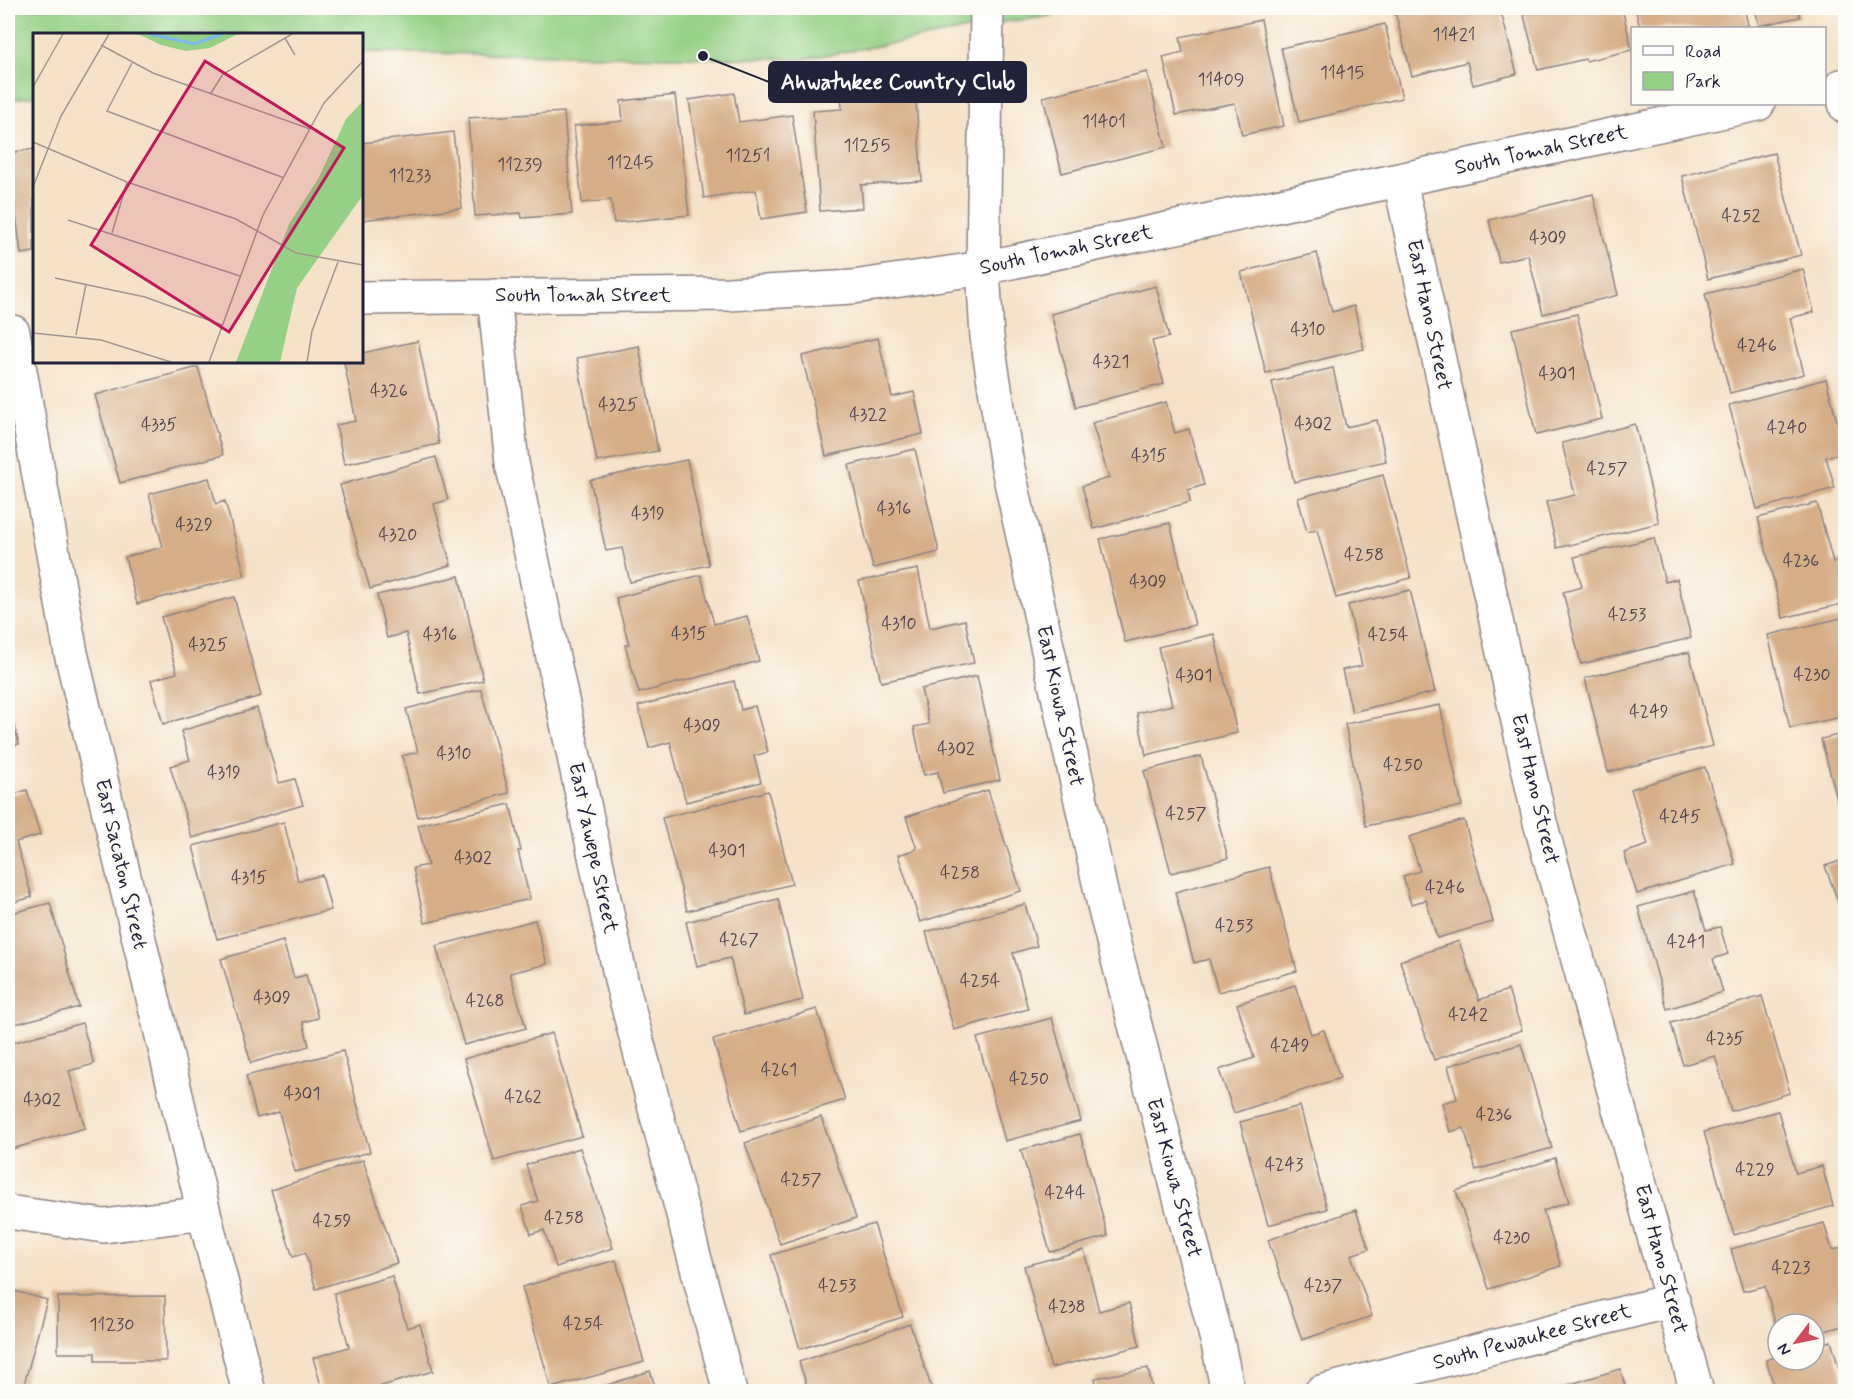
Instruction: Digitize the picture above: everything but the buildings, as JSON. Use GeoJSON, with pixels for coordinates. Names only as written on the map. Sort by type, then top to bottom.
{"type":"FeatureCollection","features":[{"type":"Feature","properties":{"kind":"street","name":"East Kiowa Street"},"geometry":{"type":"LineString","coordinates":[[987,8],[983,268],[987,336],[1008,471],[1105,910],[1218,1344],[1228,1392]]}},
{"type":"Feature","properties":{"kind":"street","name":"South Tomah Street"},"geometry":{"type":"LineString","coordinates":[[363,298],[728,294],[853,287],[983,268],[1753,105]]}},
{"type":"Feature","properties":{"kind":"street","name":"East Hano Street"},"geometry":{"type":"LineString","coordinates":[[1400,181],[1540,822],[1697,1392]]}},
{"type":"Feature","properties":{"kind":"street","name":"East Yawepe Street"},"geometry":{"type":"LineString","coordinates":[[494,296],[512,463],[622,984],[730,1392]]}},
{"type":"Feature","properties":{"kind":"street","name":"East Sacaton Street"},"geometry":{"type":"LineString","coordinates":[[18,331],[71,653],[204,1213],[249,1392]]}},
{"type":"Feature","properties":{"kind":"street"},"geometry":{"type":"LineString","coordinates":[[8,1212],[104,1226],[204,1213]]}},
{"type":"Feature","properties":{"kind":"street","name":"South Pewaukee Street"},"geometry":{"type":"LineString","coordinates":[[1321,1392],[1673,1300]]}},
{"type":"Feature","properties":{"kind":"green space"},"geometry":{"type":"Polygon","coordinates":[[[8,8],[1090,8],[1038,18],[986,24],[942,35],[802,59],[363,52],[363,33],[33,33],[33,96],[8,100],[8,8]]]}},
{"type":"Feature","properties":{"kind":"place","name":"Ahwatukee Country Club"},"geometry":{"type":"Point","coordinates":[703,56]}}]}
